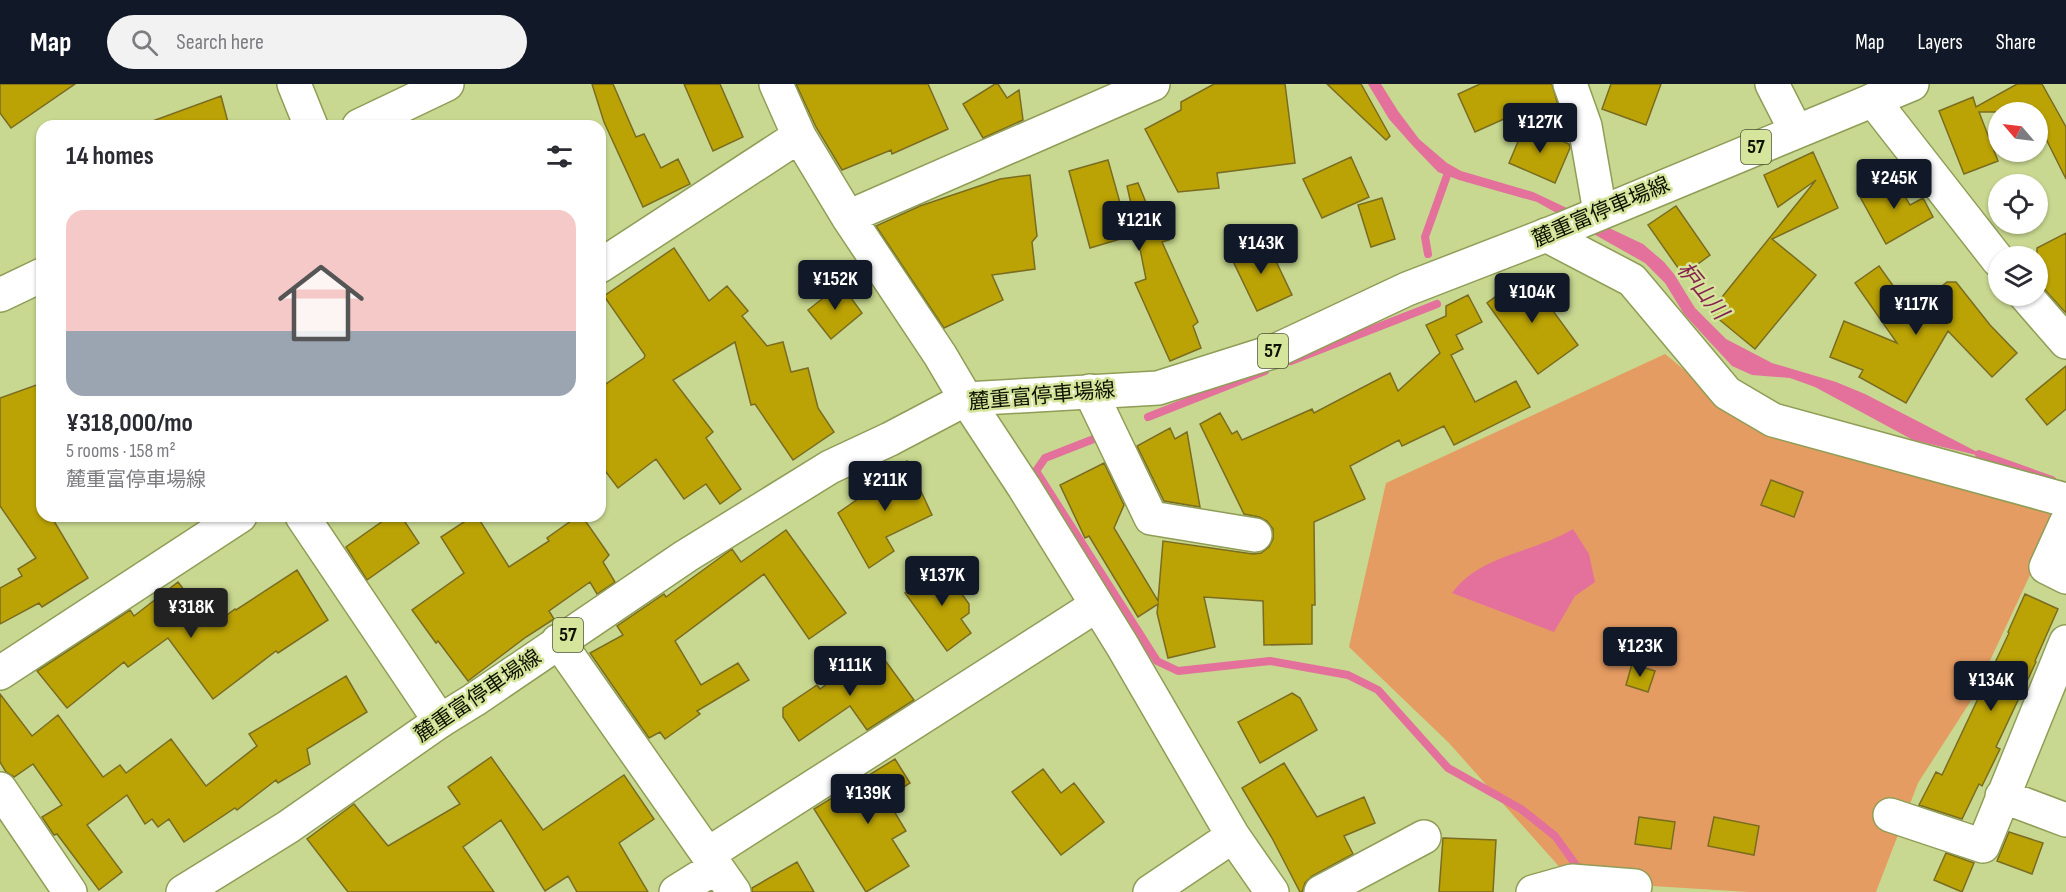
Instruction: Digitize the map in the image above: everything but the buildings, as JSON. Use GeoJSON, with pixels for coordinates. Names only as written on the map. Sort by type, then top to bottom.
{"type":"FeatureCollection","features":[{"type":"Feature","properties":{"kind":"street"},"geometry":{"type":"LineString","coordinates":[[294,84],[309,120]]}},
{"type":"Feature","properties":{"kind":"street"},"geometry":{"type":"LineString","coordinates":[[372,120],[447,84]]}},
{"type":"Feature","properties":{"kind":"street"},"geometry":{"type":"LineString","coordinates":[[776,84],[799,136],[848,217],[1024,487],[1097,605],[1233,836],[1272,892]]}},
{"type":"Feature","properties":{"kind":"street"},"geometry":{"type":"LineString","coordinates":[[848,217],[1153,84]]}},
{"type":"Feature","properties":{"kind":"street"},"geometry":{"type":"LineString","coordinates":[[1570,84],[1586,126],[1600,212]]}},
{"type":"Feature","properties":{"kind":"street"},"geometry":{"type":"LineString","coordinates":[[1772,84],[1796,131]]}},
{"type":"Feature","properties":{"kind":"street","name":"麓重富停車場線"},"geometry":{"type":"LineString","coordinates":[[183,892],[288,827],[440,721],[686,556],[830,466],[890,439],[966,399],[1158,388],[1275,351],[1407,289],[1554,232],[1912,84]]}},
{"type":"Feature","properties":{"kind":"street"},"geometry":{"type":"LineString","coordinates":[[1873,100],[1988,247]]}},
{"type":"Feature","properties":{"kind":"street"},"geometry":{"type":"LineString","coordinates":[[606,263],[799,136]]}},
{"type":"Feature","properties":{"kind":"street"},"geometry":{"type":"LineString","coordinates":[[1554,232],[1632,280],[1727,393],[1773,420],[2066,500]]}},
{"type":"Feature","properties":{"kind":"street"},"geometry":{"type":"LineString","coordinates":[[0,295],[36,278]]}},
{"type":"Feature","properties":{"kind":"street"},"geometry":{"type":"LineString","coordinates":[[2035,306],[2066,342]]}},
{"type":"Feature","properties":{"kind":"street"},"geometry":{"type":"LineString","coordinates":[[1090,391],[1151,518],[1255,535]]}},
{"type":"Feature","properties":{"kind":"street"},"geometry":{"type":"LineString","coordinates":[[0,673],[231,522]]}},
{"type":"Feature","properties":{"kind":"street"},"geometry":{"type":"LineString","coordinates":[[306,522],[440,721]]}},
{"type":"Feature","properties":{"kind":"street"},"geometry":{"type":"LineString","coordinates":[[2066,523],[2046,567],[2066,577]]}},
{"type":"Feature","properties":{"kind":"street"},"geometry":{"type":"LineString","coordinates":[[676,892],[719,871],[1097,605]]}},
{"type":"Feature","properties":{"kind":"street"},"geometry":{"type":"LineString","coordinates":[[558,641],[719,871]]}},
{"type":"Feature","properties":{"kind":"street"},"geometry":{"type":"LineString","coordinates":[[1890,815],[1983,846],[2066,642]]}},
{"type":"Feature","properties":{"kind":"street"},"geometry":{"type":"LineString","coordinates":[[0,789],[70,892]]}},
{"type":"Feature","properties":{"kind":"street"},"geometry":{"type":"LineString","coordinates":[[2002,795],[2066,820]]}},
{"type":"Feature","properties":{"kind":"street"},"geometry":{"type":"LineString","coordinates":[[1150,892],[1233,836]]}},
{"type":"Feature","properties":{"kind":"street"},"geometry":{"type":"LineString","coordinates":[[1321,892],[1424,837]]}},
{"type":"Feature","properties":{"kind":"street"},"geometry":{"type":"LineString","coordinates":[[1533,892],[1572,881],[1635,886]]}},
{"type":"Feature","properties":{"kind":"shaded area","name":"枦山川"},"geometry":{"type":"Polygon","coordinates":[[[1368,84],[1381,84],[1419,139],[1447,163],[1461,171],[1533,192],[1643,244],[1664,262],[1695,308],[1726,339],[1772,363],[1836,382],[1865,394],[1989,458],[1913,440],[1815,387],[1790,378],[1752,375],[1732,366],[1684,314],[1665,283],[1645,263],[1537,202],[1438,172],[1389,119],[1368,84]]]}},
{"type":"Feature","properties":{"kind":"shaded area"},"geometry":{"type":"Polygon","coordinates":[[[1665,354],[1751,425],[2059,513],[1972,699],[1918,783],[1876,892],[1749,892],[1572,881],[1449,743],[1349,647],[1386,483],[1665,354]]]}},
{"type":"Feature","properties":{"kind":"shaded area"},"geometry":{"type":"Polygon","coordinates":[[[1573,529],[1589,554],[1595,582],[1575,596],[1554,632],[1452,593],[1464,580],[1492,562],[1573,529]]]}},
{"type":"Feature","properties":{"kind":"waterway"},"geometry":{"type":"LineString","coordinates":[[1428,254],[1425,237],[1449,170]]}},
{"type":"Feature","properties":{"kind":"waterway"},"geometry":{"type":"LineString","coordinates":[[1291,361],[1437,304]]}},
{"type":"Feature","properties":{"kind":"waterway"},"geometry":{"type":"LineString","coordinates":[[1148,417],[1265,371]]}},
{"type":"Feature","properties":{"kind":"waterway"},"geometry":{"type":"LineString","coordinates":[[1104,435],[1045,458],[1036,471],[1157,661],[1178,671],[1270,661],[1348,675],[1378,690],[1448,768],[1521,809],[1555,836],[1576,865]]}},
{"type":"Feature","properties":{"kind":"waterway","name":"枦山川"},"geometry":{"type":"LineString","coordinates":[[1979,454],[2052,480]]}}]}
